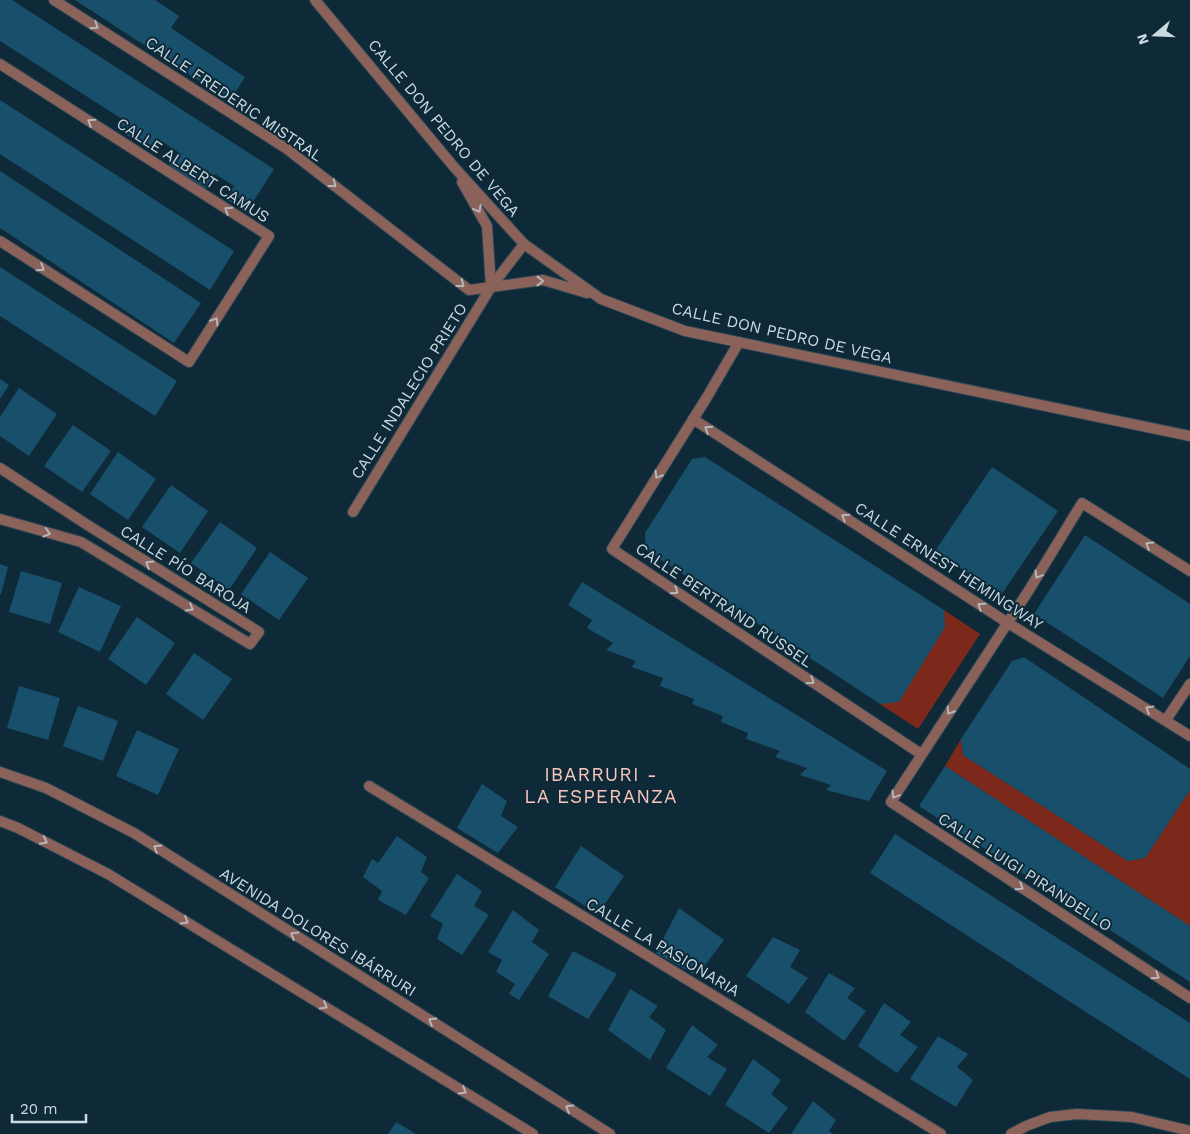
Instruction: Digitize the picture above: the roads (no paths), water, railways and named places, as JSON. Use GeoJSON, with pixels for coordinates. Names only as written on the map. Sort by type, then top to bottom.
{"type":"FeatureCollection","features":[{"type":"Feature","properties":{"kind":"street","name":"CALLE FREDERIC MISTRAL"},"geometry":{"type":"LineString","coordinates":[[54,0],[287,149],[469,290],[543,280],[595,295]]}},
{"type":"Feature","properties":{"kind":"street","name":"CALLE DON PEDRO DE VEGA"},"geometry":{"type":"LineString","coordinates":[[315,0],[454,167],[524,244],[600,299],[686,331],[1190,436]]}},
{"type":"Feature","properties":{"kind":"street","name":"CALLE ALBERT CAMUS"},"geometry":{"type":"LineString","coordinates":[[0,64],[269,236],[189,362],[0,241]]}},
{"type":"Feature","properties":{"kind":"street"},"geometry":{"type":"LineString","coordinates":[[454,167],[487,226],[491,287]]}},
{"type":"Feature","properties":{"kind":"street","name":"CALLE INDALECIO PRIETO"},"geometry":{"type":"LineString","coordinates":[[353,512],[491,287],[524,244]]}},
{"type":"Feature","properties":{"kind":"street"},"geometry":{"type":"LineString","coordinates":[[693,419],[739,342]]}},
{"type":"Feature","properties":{"kind":"street","name":"CALLE ERNEST HEMINGWAY"},"geometry":{"type":"LineString","coordinates":[[693,419],[1008,623],[1190,736]]}},
{"type":"Feature","properties":{"kind":"street","name":"CALLE BERTRAND RUSSEL"},"geometry":{"type":"LineString","coordinates":[[693,419],[612,549],[921,754]]}},
{"type":"Feature","properties":{"kind":"street","name":"CALLE PÍO BAROJA"},"geometry":{"type":"LineString","coordinates":[[0,468],[259,632],[250,644],[81,542],[0,519]]}},
{"type":"Feature","properties":{"kind":"street"},"geometry":{"type":"LineString","coordinates":[[921,754],[1008,623],[1082,503],[1190,571]]}},
{"type":"Feature","properties":{"kind":"street"},"geometry":{"type":"LineString","coordinates":[[1166,720],[1190,684]]}},
{"type":"Feature","properties":{"kind":"street","name":"CALLE LUIGI PIRANDELLO"},"geometry":{"type":"LineString","coordinates":[[921,754],[891,802],[1190,998]]}},
{"type":"Feature","properties":{"kind":"street","name":"AVENIDA DOLORES IBÁRRURI"},"geometry":{"type":"LineString","coordinates":[[0,772],[46,788],[134,833],[610,1134]]}},
{"type":"Feature","properties":{"kind":"street","name":"CALLE LA PASIONARIA"},"geometry":{"type":"LineString","coordinates":[[369,786],[941,1134]]}},
{"type":"Feature","properties":{"kind":"street"},"geometry":{"type":"LineString","coordinates":[[0,821],[18,828],[108,874],[533,1134]]}},
{"type":"Feature","properties":{"kind":"street"},"geometry":{"type":"LineString","coordinates":[[1011,1134],[1050,1117],[1077,1114],[1132,1116],[1190,1131]]}},
{"type":"Feature","properties":{"kind":"district","name":"IBARRURI - LA ESPERANZA"},"geometry":{"type":"Point","coordinates":[601,785]}}]}
